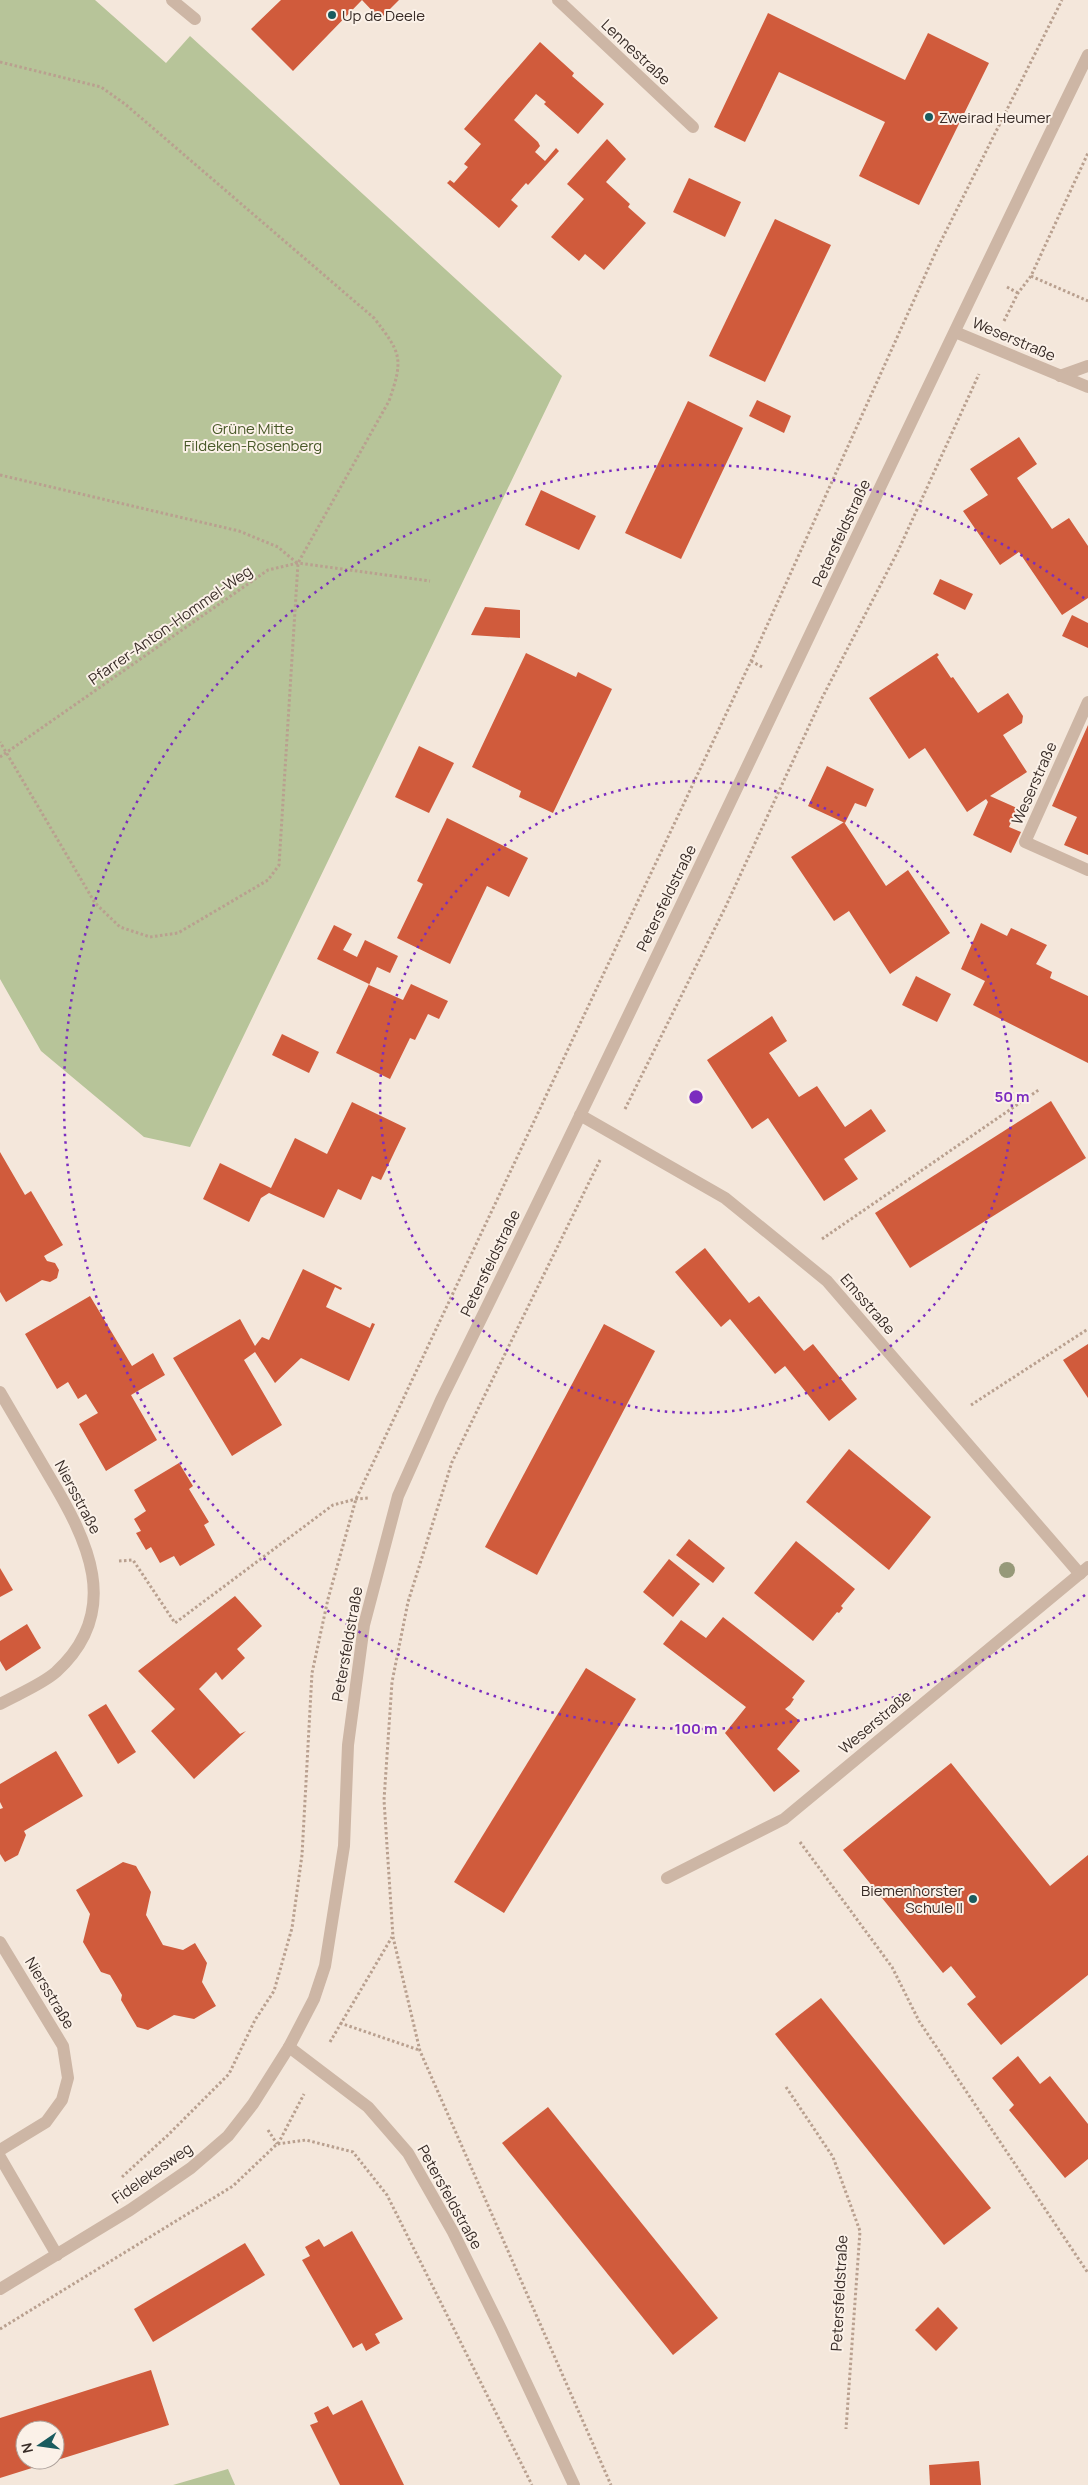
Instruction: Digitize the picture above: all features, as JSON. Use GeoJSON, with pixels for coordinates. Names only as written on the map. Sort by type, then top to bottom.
{"type":"FeatureCollection","features":[{"type":"Feature","properties":{"kind":"street"},"geometry":{"type":"LineString","coordinates":[[172,0],[195,19]]}},
{"type":"Feature","properties":{"kind":"street","name":"Lennestraße"},"geometry":{"type":"LineString","coordinates":[[558,0],[693,127]]}},
{"type":"Feature","properties":{"kind":"street","name":"Petersfeldstraße"},"geometry":{"type":"LineString","coordinates":[[574,2485],[453,2232],[408,2153],[368,2107],[289,2047],[314,1999],[325,1966],[344,1846],[348,1745],[364,1625],[398,1496],[441,1400],[580,1115],[1088,56]]}},
{"type":"Feature","properties":{"kind":"street","name":"Weserstraße"},"geometry":{"type":"LineString","coordinates":[[955,332],[1088,387]]}},
{"type":"Feature","properties":{"kind":"street","name":"Weserstraße"},"geometry":{"type":"LineString","coordinates":[[1060,376],[1088,366]]}},
{"type":"Feature","properties":{"kind":"street","name":"Weserstraße"},"geometry":{"type":"LineString","coordinates":[[1088,702],[1025,842],[1088,870]]}},
{"type":"Feature","properties":{"kind":"street","name":"Emsstraße"},"geometry":{"type":"LineString","coordinates":[[580,1115],[726,1198],[827,1281],[948,1420],[1084,1570]]}},
{"type":"Feature","properties":{"kind":"street","name":"Niersstraße"},"geometry":{"type":"LineString","coordinates":[[0,1392],[71,1511],[83,1537],[91,1564],[94,1595],[90,1623],[76,1651],[54,1673],[0,1704]]}},
{"type":"Feature","properties":{"kind":"street","name":"Weserstraße"},"geometry":{"type":"LineString","coordinates":[[667,1878],[784,1819],[1084,1570]]}},
{"type":"Feature","properties":{"kind":"street","name":"Niersstraße"},"geometry":{"type":"LineString","coordinates":[[0,1942],[62,2046],[68,2078],[62,2100],[46,2122],[0,2150]]}},
{"type":"Feature","properties":{"kind":"street","name":"Fidelekesweg"},"geometry":{"type":"LineString","coordinates":[[0,2289],[130,2210],[191,2168],[228,2136],[253,2104],[289,2047]]}},
{"type":"Feature","properties":{"kind":"street"},"geometry":{"type":"LineString","coordinates":[[0,2157],[57,2255]]}},
{"type":"Feature","properties":{"kind":"path"},"geometry":{"type":"LineString","coordinates":[[0,62],[101,87],[125,104],[374,318],[394,344],[399,372],[389,401],[298,563],[279,864],[268,880],[178,933],[150,937],[120,927],[95,903],[0,742]]}},
{"type":"Feature","properties":{"kind":"path"},"geometry":{"type":"LineString","coordinates":[[611,2485],[420,2051],[393,1937],[384,1800],[392,1682],[408,1602],[452,1462],[725,908],[822,698],[898,551],[991,347],[1018,293],[1030,276],[1088,153]]}},
{"type":"Feature","properties":{"kind":"path"},"geometry":{"type":"LineString","coordinates":[[1030,276],[1088,301]]}},
{"type":"Feature","properties":{"kind":"path"},"geometry":{"type":"LineString","coordinates":[[0,475],[239,531],[278,547],[298,563]]}},
{"type":"Feature","properties":{"kind":"path","name":"Pfarrer-Anton-Hommel-Weg"},"geometry":{"type":"LineString","coordinates":[[0,757],[268,570],[298,563],[430,581]]}},
{"type":"Feature","properties":{"kind":"path"},"geometry":{"type":"LineString","coordinates":[[797,1256],[1040,1089]]}},
{"type":"Feature","properties":{"kind":"path"},"geometry":{"type":"LineString","coordinates":[[948,1420],[1088,1329]]}},
{"type":"Feature","properties":{"kind":"path"},"geometry":{"type":"LineString","coordinates":[[91,1564],[133,1560],[175,1623],[333,1506],[356,1499],[398,1496]]}},
{"type":"Feature","properties":{"kind":"path"},"geometry":{"type":"LineString","coordinates":[[784,1819],[892,1967],[919,2021],[1088,2273]]}},
{"type":"Feature","properties":{"kind":"path"},"geometry":{"type":"LineString","coordinates":[[0,2329],[233,2186],[277,2144],[340,2024],[393,1937]]}},
{"type":"Feature","properties":{"kind":"path"},"geometry":{"type":"LineString","coordinates":[[274,1991],[314,1999],[340,2024],[420,2051]]}},
{"type":"Feature","properties":{"kind":"path"},"geometry":{"type":"LineString","coordinates":[[117,2181],[168,2136],[229,2074]]}},
{"type":"Feature","properties":{"kind":"path","name":"Petersfeldstraße"},"geometry":{"type":"LineString","coordinates":[[786,2087],[833,2157],[860,2231],[846,2429]]}},
{"type":"Feature","properties":{"kind":"path"},"geometry":{"type":"LineString","coordinates":[[277,2144],[306,2140],[353,2152],[386,2195],[532,2485]]}},
{"type":"Feature","properties":{"kind":"green space","name":"Grüne Mitte Fildeken-Rosenberg"},"geometry":{"type":"Polygon","coordinates":[[[0,0],[95,0],[166,63],[190,36],[562,376],[190,1147],[144,1137],[41,1051],[0,979],[0,0]]]}},
{"type":"Feature","properties":{"kind":"green space"},"geometry":{"type":"Polygon","coordinates":[[[228,2469],[235,2485],[173,2485],[228,2469]]]}},
{"type":"Feature","properties":{"kind":"building"},"geometry":{"type":"Polygon","coordinates":[[[281,0],[362,0],[293,71],[251,29],[281,0]]]}},
{"type":"Feature","properties":{"kind":"building"},"geometry":{"type":"Polygon","coordinates":[[[362,0],[399,0],[380,19],[362,0]]]}},
{"type":"Feature","properties":{"kind":"building"},"geometry":{"type":"Polygon","coordinates":[[[768,13],[905,80],[928,33],[989,63],[919,205],[859,176],[885,122],[779,72],[745,142],[714,127],[768,13]]]}},
{"type":"Feature","properties":{"kind":"building"},"geometry":{"type":"Polygon","coordinates":[[[540,42],[574,73],[572,76],[604,104],[578,134],[544,104],[546,102],[536,94],[514,120],[538,142],[540,146],[535,152],[545,161],[556,148],[559,151],[528,185],[526,183],[511,200],[518,206],[499,228],[447,183],[450,180],[454,183],[468,167],[464,164],[481,144],[464,129],[540,42]]]}},
{"type":"Feature","properties":{"kind":"building"},"geometry":{"type":"Polygon","coordinates":[[[607,139],[626,159],[606,182],[630,204],[628,207],[646,223],[604,270],[585,254],[579,261],[551,237],[584,199],[567,184],[607,139]]]}},
{"type":"Feature","properties":{"kind":"building"},"geometry":{"type":"Polygon","coordinates":[[[689,178],[741,202],[725,237],[673,212],[689,178]]]}},
{"type":"Feature","properties":{"kind":"building"},"geometry":{"type":"Polygon","coordinates":[[[775,219],[831,245],[765,382],[709,356],[775,219]]]}},
{"type":"Feature","properties":{"kind":"building"},"geometry":{"type":"Polygon","coordinates":[[[757,400],[791,416],[784,433],[749,416],[757,400]]]}},
{"type":"Feature","properties":{"kind":"building"},"geometry":{"type":"Polygon","coordinates":[[[688,401],[743,428],[681,559],[625,533],[688,401]]]}},
{"type":"Feature","properties":{"kind":"building"},"geometry":{"type":"Polygon","coordinates":[[[1019,437],[1037,464],[1017,478],[1052,529],[1069,518],[1088,546],[1088,598],[1062,615],[1019,552],[1000,565],[963,511],[988,495],[970,469],[1019,437]]]}},
{"type":"Feature","properties":{"kind":"building"},"geometry":{"type":"Polygon","coordinates":[[[541,490],[596,516],[579,550],[525,525],[541,490]]]}},
{"type":"Feature","properties":{"kind":"building"},"geometry":{"type":"Polygon","coordinates":[[[940,579],[973,594],[965,610],[933,594],[940,579]]]}},
{"type":"Feature","properties":{"kind":"building"},"geometry":{"type":"Polygon","coordinates":[[[485,607],[520,610],[520,638],[471,635],[485,607]]]}},
{"type":"Feature","properties":{"kind":"building"},"geometry":{"type":"Polygon","coordinates":[[[1072,615],[1088,623],[1088,648],[1062,636],[1072,615]]]}},
{"type":"Feature","properties":{"kind":"building"},"geometry":{"type":"Polygon","coordinates":[[[526,653],[576,677],[578,672],[612,689],[553,813],[519,797],[521,791],[472,767],[526,653]]]}},
{"type":"Feature","properties":{"kind":"building"},"geometry":{"type":"Polygon","coordinates":[[[937,653],[939,655],[937,657],[951,678],[953,677],[978,713],[1008,693],[1023,716],[1022,723],[1003,735],[1027,772],[990,796],[1017,808],[1009,827],[1021,832],[1011,853],[973,835],[988,802],[986,799],[967,812],[925,748],[909,759],[869,698],[937,653]]]}},
{"type":"Feature","properties":{"kind":"building"},"geometry":{"type":"Polygon","coordinates":[[[1088,725],[1088,855],[1064,845],[1077,817],[1052,806],[1088,725]]]}},
{"type":"Feature","properties":{"kind":"building"},"geometry":{"type":"Polygon","coordinates":[[[419,746],[454,763],[429,813],[395,797],[419,746]]]}},
{"type":"Feature","properties":{"kind":"building"},"geometry":{"type":"Polygon","coordinates":[[[827,766],[874,789],[866,807],[855,803],[845,823],[808,806],[827,766]]]}},
{"type":"Feature","properties":{"kind":"building"},"geometry":{"type":"Polygon","coordinates":[[[447,818],[528,858],[509,897],[487,886],[450,964],[397,938],[423,884],[417,881],[447,818]]]}},
{"type":"Feature","properties":{"kind":"building"},"geometry":{"type":"Polygon","coordinates":[[[844,822],[886,886],[908,870],[950,933],[890,974],[849,911],[834,921],[791,857],[844,822]]]}},
{"type":"Feature","properties":{"kind":"building"},"geometry":{"type":"Polygon","coordinates":[[[981,923],[1007,936],[1011,928],[1047,945],[1036,964],[1052,972],[1050,978],[1088,996],[1088,1063],[973,1005],[985,981],[961,969],[981,923]]]}},
{"type":"Feature","properties":{"kind":"building"},"geometry":{"type":"Polygon","coordinates":[[[334,925],[352,934],[343,950],[357,957],[365,940],[398,956],[390,973],[377,967],[369,985],[403,1000],[411,984],[448,1001],[439,1019],[428,1014],[415,1040],[410,1038],[390,1079],[336,1053],[369,984],[317,959],[334,925]]]}},
{"type":"Feature","properties":{"kind":"building"},"geometry":{"type":"Polygon","coordinates":[[[916,976],[951,994],[937,1022],[902,1005],[916,976]]]}},
{"type":"Feature","properties":{"kind":"building"},"geometry":{"type":"Polygon","coordinates":[[[772,1016],[787,1041],[769,1053],[799,1097],[817,1086],[845,1127],[871,1109],[886,1131],[844,1159],[858,1179],[824,1201],[768,1118],[752,1129],[707,1060],[772,1016]]]}},
{"type":"Feature","properties":{"kind":"building"},"geometry":{"type":"Polygon","coordinates":[[[282,1034],[319,1052],[309,1073],[272,1055],[282,1034]]]}},
{"type":"Feature","properties":{"kind":"building"},"geometry":{"type":"Polygon","coordinates":[[[1051,1101],[1086,1158],[910,1268],[875,1213],[1051,1101]]]}},
{"type":"Feature","properties":{"kind":"building"},"geometry":{"type":"Polygon","coordinates":[[[352,1102],[406,1128],[381,1180],[372,1176],[361,1200],[338,1189],[324,1218],[269,1193],[261,1198],[249,1222],[203,1199],[220,1163],[271,1188],[295,1138],[327,1154],[352,1102]]]}},
{"type":"Feature","properties":{"kind":"building"},"geometry":{"type":"Polygon","coordinates":[[[0,1152],[25,1195],[31,1191],[63,1245],[44,1256],[47,1261],[55,1263],[59,1270],[57,1278],[50,1282],[42,1280],[6,1302],[0,1292],[0,1152]]]}},
{"type":"Feature","properties":{"kind":"building"},"geometry":{"type":"Polygon","coordinates":[[[705,1248],[749,1303],[759,1296],[804,1351],[813,1344],[857,1399],[829,1421],[785,1366],[775,1374],[730,1319],[721,1327],[675,1272],[705,1248]]]}},
{"type":"Feature","properties":{"kind":"building"},"geometry":{"type":"Polygon","coordinates":[[[303,1269],[342,1288],[341,1290],[335,1287],[326,1307],[370,1328],[372,1323],[375,1324],[349,1381],[301,1358],[275,1383],[255,1352],[244,1360],[282,1425],[232,1456],[173,1358],[240,1319],[255,1346],[262,1337],[269,1340],[303,1269]]]}},
{"type":"Feature","properties":{"kind":"building"},"geometry":{"type":"Polygon","coordinates":[[[90,1296],[132,1366],[153,1353],[165,1375],[131,1395],[157,1440],[106,1471],[79,1424],[98,1413],[86,1394],[78,1399],[68,1382],[57,1389],[25,1334],[90,1296]]]}},
{"type":"Feature","properties":{"kind":"building"},"geometry":{"type":"Polygon","coordinates":[[[604,1324],[655,1351],[537,1575],[485,1547],[604,1324]]]}},
{"type":"Feature","properties":{"kind":"building"},"geometry":{"type":"Polygon","coordinates":[[[1088,1344],[1088,1398],[1063,1360],[1088,1344]]]}},
{"type":"Feature","properties":{"kind":"building"},"geometry":{"type":"Polygon","coordinates":[[[849,1449],[931,1517],[889,1570],[806,1502],[849,1449]]]}},
{"type":"Feature","properties":{"kind":"building"},"geometry":{"type":"Polygon","coordinates":[[[179,1463],[193,1486],[189,1489],[209,1522],[204,1525],[215,1545],[180,1566],[174,1556],[160,1563],[151,1547],[146,1550],[136,1533],[141,1531],[134,1519],[146,1511],[134,1490],[179,1463]]]}},
{"type":"Feature","properties":{"kind":"building"},"geometry":{"type":"Polygon","coordinates":[[[689,1539],[725,1568],[713,1583],[676,1555],[689,1539]]]}},
{"type":"Feature","properties":{"kind":"building"},"geometry":{"type":"Polygon","coordinates":[[[796,1541],[855,1589],[841,1606],[843,1608],[839,1613],[837,1612],[813,1641],[754,1593],[796,1541]]]}},
{"type":"Feature","properties":{"kind":"building"},"geometry":{"type":"Polygon","coordinates":[[[669,1559],[700,1584],[673,1617],[643,1592],[669,1559]]]}},
{"type":"Feature","properties":{"kind":"building"},"geometry":{"type":"Polygon","coordinates":[[[0,1568],[13,1590],[0,1597],[0,1568]]]}},
{"type":"Feature","properties":{"kind":"building"},"geometry":{"type":"Polygon","coordinates":[[[235,1596],[262,1626],[237,1649],[245,1658],[222,1680],[216,1672],[199,1689],[240,1734],[246,1731],[194,1779],[151,1731],[175,1709],[138,1671],[235,1596]]]}},
{"type":"Feature","properties":{"kind":"building"},"geometry":{"type":"Polygon","coordinates":[[[723,1617],[805,1681],[792,1698],[794,1699],[790,1705],[785,1709],[800,1721],[777,1749],[800,1771],[774,1792],[725,1733],[746,1707],[663,1644],[681,1620],[706,1638],[723,1617]]]}},
{"type":"Feature","properties":{"kind":"building"},"geometry":{"type":"Polygon","coordinates":[[[27,1624],[41,1648],[6,1671],[0,1661],[0,1641],[27,1624]]]}},
{"type":"Feature","properties":{"kind":"building"},"geometry":{"type":"Polygon","coordinates":[[[586,1668],[636,1699],[504,1913],[454,1882],[586,1668]]]}},
{"type":"Feature","properties":{"kind":"building"},"geometry":{"type":"Polygon","coordinates":[[[106,1704],[136,1752],[118,1764],[88,1715],[106,1704]]]}},
{"type":"Feature","properties":{"kind":"building"},"geometry":{"type":"Polygon","coordinates":[[[56,1751],[83,1796],[24,1831],[26,1835],[18,1855],[5,1862],[0,1854],[0,1809],[3,1808],[0,1802],[0,1784],[56,1751]]]}},
{"type":"Feature","properties":{"kind":"building"},"geometry":{"type":"Polygon","coordinates":[[[951,1763],[1050,1886],[1088,1855],[1088,1975],[1001,2045],[967,2004],[976,1997],[951,1966],[943,1973],[843,1850],[951,1763]]]}},
{"type":"Feature","properties":{"kind":"building"},"geometry":{"type":"Polygon","coordinates":[[[123,1862],[136,1866],[151,1892],[146,1915],[163,1945],[183,1950],[195,1943],[207,1963],[202,1982],[216,2006],[194,2019],[174,2015],[148,2030],[137,2027],[121,2000],[122,1995],[110,1975],[101,1972],[83,1942],[90,1914],[76,1890],[123,1862]]]}},
{"type":"Feature","properties":{"kind":"building"},"geometry":{"type":"Polygon","coordinates":[[[821,1998],[991,2208],[944,2245],[775,2034],[821,1998]]]}},
{"type":"Feature","properties":{"kind":"building"},"geometry":{"type":"Polygon","coordinates":[[[1018,2056],[1040,2084],[1050,2076],[1088,2124],[1088,2159],[1065,2178],[1009,2110],[1014,2105],[992,2078],[1018,2056]]]}},
{"type":"Feature","properties":{"kind":"building"},"geometry":{"type":"Polygon","coordinates":[[[548,2107],[718,2318],[673,2355],[502,2143],[548,2107]]]}},
{"type":"Feature","properties":{"kind":"building"},"geometry":{"type":"Polygon","coordinates":[[[352,2231],[403,2319],[375,2334],[380,2343],[366,2351],[362,2343],[353,2348],[302,2260],[310,2256],[305,2247],[319,2239],[324,2247],[352,2231]]]}},
{"type":"Feature","properties":{"kind":"building"},"geometry":{"type":"Polygon","coordinates":[[[245,2243],[265,2275],[153,2342],[134,2309],[245,2243]]]}},
{"type":"Feature","properties":{"kind":"building"},"geometry":{"type":"Polygon","coordinates":[[[938,2307],[958,2328],[936,2351],[915,2330],[938,2307]]]}},
{"type":"Feature","properties":{"kind":"building"},"geometry":{"type":"Polygon","coordinates":[[[151,2370],[169,2425],[65,2458],[65,2420],[15,2420],[15,2470],[26,2470],[0,2478],[0,2418],[151,2370]]]}},
{"type":"Feature","properties":{"kind":"building"},"geometry":{"type":"Polygon","coordinates":[[[362,2400],[404,2485],[340,2485],[310,2425],[318,2422],[314,2413],[328,2406],[333,2415],[362,2400]]]}},
{"type":"Feature","properties":{"kind":"building"},"geometry":{"type":"Polygon","coordinates":[[[979,2461],[981,2485],[930,2485],[929,2465],[979,2461]]]}},
{"type":"Feature","properties":{"kind":"place","name":"Up de Deele"},"geometry":{"type":"Point","coordinates":[332,15]}},
{"type":"Feature","properties":{"kind":"place","name":"Zweirad Heumer"},"geometry":{"type":"Point","coordinates":[929,117]}},
{"type":"Feature","properties":{"kind":"place","name":"Biemenhorster Schule II"},"geometry":{"type":"Point","coordinates":[973,1899]}}]}
